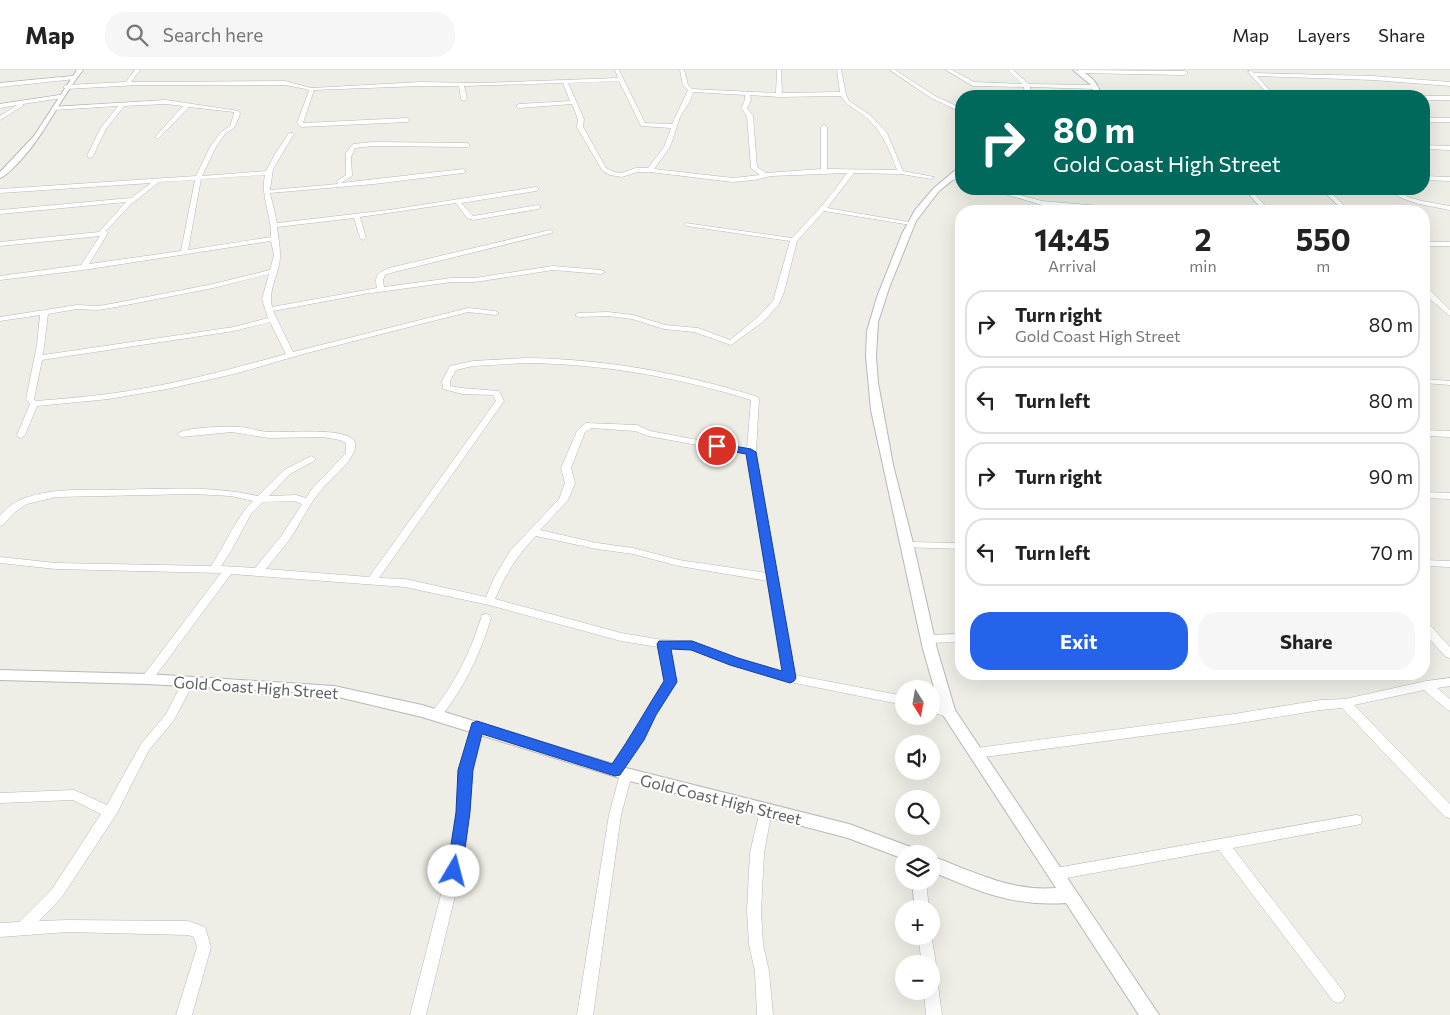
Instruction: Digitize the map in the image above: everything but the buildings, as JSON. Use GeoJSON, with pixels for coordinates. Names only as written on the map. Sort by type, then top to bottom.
{"type":"FeatureCollection","features":[{"type":"Feature","properties":{"kind":"street"},"geometry":{"type":"LineString","coordinates":[[0,70],[6,70]]}},
{"type":"Feature","properties":{"kind":"street"},"geometry":{"type":"LineString","coordinates":[[0,176],[35,138],[66,87],[80,70]]}},
{"type":"Feature","properties":{"kind":"street"},"geometry":{"type":"LineString","coordinates":[[128,84],[138,70]]}},
{"type":"Feature","properties":{"kind":"street"},"geometry":{"type":"LineString","coordinates":[[617,70],[643,125],[675,126]]}},
{"type":"Feature","properties":{"kind":"street"},"geometry":{"type":"LineString","coordinates":[[682,70],[686,85],[691,90],[779,95],[843,94]]}},
{"type":"Feature","properties":{"kind":"street"},"geometry":{"type":"LineString","coordinates":[[779,70],[779,95]]}},
{"type":"Feature","properties":{"kind":"street"},"geometry":{"type":"LineString","coordinates":[[840,70],[843,94],[847,102],[868,116],[884,134],[901,172]]}},
{"type":"Feature","properties":{"kind":"street"},"geometry":{"type":"LineString","coordinates":[[892,70],[933,97],[955,107]]}},
{"type":"Feature","properties":{"kind":"street"},"geometry":{"type":"LineString","coordinates":[[948,70],[972,84],[1027,85],[1078,90]]}},
{"type":"Feature","properties":{"kind":"street"},"geometry":{"type":"LineString","coordinates":[[1010,70],[1027,85],[1027,90]]}},
{"type":"Feature","properties":{"kind":"street"},"geometry":{"type":"LineString","coordinates":[[1078,71],[1185,73]]}},
{"type":"Feature","properties":{"kind":"street"},"geometry":{"type":"LineString","coordinates":[[1078,71],[1096,90]]}},
{"type":"Feature","properties":{"kind":"street"},"geometry":{"type":"LineString","coordinates":[[1251,72],[1450,84]]}},
{"type":"Feature","properties":{"kind":"street"},"geometry":{"type":"LineString","coordinates":[[1251,72],[1266,90]]}},
{"type":"Feature","properties":{"kind":"street"},"geometry":{"type":"LineString","coordinates":[[0,84],[73,78]]}},
{"type":"Feature","properties":{"kind":"street"},"geometry":{"type":"LineString","coordinates":[[66,87],[128,84],[285,82],[311,89],[621,79]]}},
{"type":"Feature","properties":{"kind":"street"},"geometry":{"type":"LineString","coordinates":[[565,82],[580,119],[580,127],[604,169],[612,174],[622,175],[636,170],[650,170],[726,179],[824,171],[852,171],[901,172],[931,177]]}},
{"type":"Feature","properties":{"kind":"street"},"geometry":{"type":"LineString","coordinates":[[461,85],[464,99]]}},
{"type":"Feature","properties":{"kind":"street"},"geometry":{"type":"LineString","coordinates":[[311,89],[311,95],[301,125],[407,120]]}},
{"type":"Feature","properties":{"kind":"street"},"geometry":{"type":"LineString","coordinates":[[650,170],[667,148],[691,90]]}},
{"type":"Feature","properties":{"kind":"street"},"geometry":{"type":"LineString","coordinates":[[747,93],[748,100],[744,108],[750,116],[749,130],[754,154],[754,168],[764,175]]}},
{"type":"Feature","properties":{"kind":"street"},"geometry":{"type":"LineString","coordinates":[[0,106],[60,97]]}},
{"type":"Feature","properties":{"kind":"street"},"geometry":{"type":"LineString","coordinates":[[1430,98],[1450,98]]}},
{"type":"Feature","properties":{"kind":"street"},"geometry":{"type":"LineString","coordinates":[[54,108],[166,102],[234,110],[237,113],[232,127],[224,133],[213,147],[198,178],[184,251]]}},
{"type":"Feature","properties":{"kind":"street"},"geometry":{"type":"LineString","coordinates":[[519,106],[572,102]]}},
{"type":"Feature","properties":{"kind":"street"},"geometry":{"type":"LineString","coordinates":[[0,118],[24,103]]}},
{"type":"Feature","properties":{"kind":"street"},"geometry":{"type":"LineString","coordinates":[[90,156],[104,129],[123,104]]}},
{"type":"Feature","properties":{"kind":"street"},"geometry":{"type":"LineString","coordinates":[[158,137],[188,104]]}},
{"type":"Feature","properties":{"kind":"street"},"geometry":{"type":"LineString","coordinates":[[1430,120],[1450,120]]}},
{"type":"Feature","properties":{"kind":"street"},"geometry":{"type":"LineString","coordinates":[[824,127],[824,171]]}},
{"type":"Feature","properties":{"kind":"street"},"geometry":{"type":"LineString","coordinates":[[291,134],[273,161],[266,192],[276,225],[274,239],[277,255],[266,294],[269,310],[291,355]]}},
{"type":"Feature","properties":{"kind":"street"},"geometry":{"type":"LineString","coordinates":[[332,185],[343,181],[349,176],[348,152],[353,146],[373,144],[467,145]]}},
{"type":"Feature","properties":{"kind":"street"},"geometry":{"type":"LineString","coordinates":[[1430,147],[1450,148]]}},
{"type":"Feature","properties":{"kind":"street"},"geometry":{"type":"LineString","coordinates":[[266,192],[374,182],[463,171]]}},
{"type":"Feature","properties":{"kind":"street"},"geometry":{"type":"LineString","coordinates":[[579,315],[608,314],[633,317],[664,327],[695,330],[731,343],[761,319],[776,302],[794,240],[833,198],[852,171]]}},
{"type":"Feature","properties":{"kind":"street"},"geometry":{"type":"LineString","coordinates":[[0,191],[121,181],[157,181],[270,173]]}},
{"type":"Feature","properties":{"kind":"street"},"geometry":{"type":"LineString","coordinates":[[955,178],[931,195],[909,224],[872,330],[872,378],[883,446],[927,639],[948,712],[1150,1015]]}},
{"type":"Feature","properties":{"kind":"street"},"geometry":{"type":"LineString","coordinates":[[1430,178],[1450,179]]}},
{"type":"Feature","properties":{"kind":"street"},"geometry":{"type":"LineString","coordinates":[[0,244],[102,232],[132,200],[157,181]]}},
{"type":"Feature","properties":{"kind":"street"},"geometry":{"type":"LineString","coordinates":[[276,225],[536,189]]}},
{"type":"Feature","properties":{"kind":"street"},"geometry":{"type":"LineString","coordinates":[[1013,195],[1042,203],[1065,205]]}},
{"type":"Feature","properties":{"kind":"street"},"geometry":{"type":"LineString","coordinates":[[1252,195],[1262,205]]}},
{"type":"Feature","properties":{"kind":"street"},"geometry":{"type":"LineString","coordinates":[[1330,195],[1341,205]]}},
{"type":"Feature","properties":{"kind":"street"},"geometry":{"type":"LineString","coordinates":[[1402,195],[1413,200],[1450,208]]}},
{"type":"Feature","properties":{"kind":"street"},"geometry":{"type":"LineString","coordinates":[[0,212],[132,200]]}},
{"type":"Feature","properties":{"kind":"street"},"geometry":{"type":"LineString","coordinates":[[457,201],[469,217],[473,218],[538,207]]}},
{"type":"Feature","properties":{"kind":"street"},"geometry":{"type":"LineString","coordinates":[[821,209],[909,224]]}},
{"type":"Feature","properties":{"kind":"street"},"geometry":{"type":"LineString","coordinates":[[356,215],[364,238]]}},
{"type":"Feature","properties":{"kind":"street"},"geometry":{"type":"LineString","coordinates":[[688,224],[794,240]]}},
{"type":"Feature","properties":{"kind":"street"},"geometry":{"type":"LineString","coordinates":[[83,268],[105,234],[102,232]]}},
{"type":"Feature","properties":{"kind":"street"},"geometry":{"type":"LineString","coordinates":[[381,290],[379,280],[382,274],[392,270],[550,232]]}},
{"type":"Feature","properties":{"kind":"street"},"geometry":{"type":"LineString","coordinates":[[0,278],[83,268],[184,251],[274,239]]}},
{"type":"Feature","properties":{"kind":"street"},"geometry":{"type":"LineString","coordinates":[[1430,244],[1450,244]]}},
{"type":"Feature","properties":{"kind":"street"},"geometry":{"type":"LineString","coordinates":[[269,310],[381,290],[452,280],[475,280],[553,268],[601,272]]}},
{"type":"Feature","properties":{"kind":"street"},"geometry":{"type":"LineString","coordinates":[[0,319],[77,307],[98,308],[116,305],[219,285],[274,271]]}},
{"type":"Feature","properties":{"kind":"street"},"geometry":{"type":"LineString","coordinates":[[1430,295],[1450,314]]}},
{"type":"Feature","properties":{"kind":"street"},"geometry":{"type":"LineString","coordinates":[[34,404],[108,396],[168,386],[231,372],[468,310],[495,313]]}},
{"type":"Feature","properties":{"kind":"street"},"geometry":{"type":"LineString","coordinates":[[34,404],[30,399],[44,336],[44,312]]}},
{"type":"Feature","properties":{"kind":"street"},"geometry":{"type":"LineString","coordinates":[[38,358],[234,329],[273,319]]}},
{"type":"Feature","properties":{"kind":"street"},"geometry":{"type":"LineString","coordinates":[[372,579],[500,401],[496,393],[462,391],[446,387],[449,373],[457,366],[538,360],[624,367],[722,388],[755,399],[751,452],[790,678]]}},
{"type":"Feature","properties":{"kind":"street"},"geometry":{"type":"LineString","coordinates":[[1430,381],[1450,383]]}},
{"type":"Feature","properties":{"kind":"street"},"geometry":{"type":"LineString","coordinates":[[22,435],[34,404]]}},
{"type":"Feature","properties":{"kind":"street"},"geometry":{"type":"LineString","coordinates":[[489,601],[514,553],[564,500],[570,483],[566,468],[581,431],[590,425],[637,428],[648,433],[751,452]]}},
{"type":"Feature","properties":{"kind":"street"},"geometry":{"type":"LineString","coordinates":[[180,434],[232,430],[250,431],[263,435],[335,436],[351,442],[350,454],[315,491],[286,537],[258,572]]}},
{"type":"Feature","properties":{"kind":"street"},"geometry":{"type":"LineString","coordinates":[[1430,433],[1450,434]]}},
{"type":"Feature","properties":{"kind":"street"},"geometry":{"type":"LineString","coordinates":[[213,570],[226,551],[247,512],[287,472],[311,459]]}},
{"type":"Feature","properties":{"kind":"street"},"geometry":{"type":"LineString","coordinates":[[0,523],[17,504],[42,496],[56,494],[193,490],[231,493],[259,499],[285,498],[307,502]]}},
{"type":"Feature","properties":{"kind":"street"},"geometry":{"type":"LineString","coordinates":[[1430,495],[1450,496]]}},
{"type":"Feature","properties":{"kind":"street"},"geometry":{"type":"LineString","coordinates":[[533,532],[597,546],[633,551],[679,563],[773,578]]}},
{"type":"Feature","properties":{"kind":"street"},"geometry":{"type":"LineString","coordinates":[[907,545],[955,546]]}},
{"type":"Feature","properties":{"kind":"street"},"geometry":{"type":"LineString","coordinates":[[0,560],[56,566],[186,568],[258,572],[372,579],[414,584],[489,601],[601,632],[663,644],[692,645],[734,662],[790,678],[895,699]]}},
{"type":"Feature","properties":{"kind":"street"},"geometry":{"type":"LineString","coordinates":[[1430,563],[1450,564]]}},
{"type":"Feature","properties":{"kind":"street"},"geometry":{"type":"LineString","coordinates":[[146,679],[228,571]]}},
{"type":"Feature","properties":{"kind":"street"},"geometry":{"type":"LineString","coordinates":[[436,715],[462,679],[477,649],[486,618]]}},
{"type":"Feature","properties":{"kind":"street"},"geometry":{"type":"LineString","coordinates":[[1430,632],[1450,654]]}},
{"type":"Feature","properties":{"kind":"street"},"geometry":{"type":"LineString","coordinates":[[927,639],[955,638]]}},
{"type":"Feature","properties":{"kind":"street"},"geometry":{"type":"LineString","coordinates":[[585,1015],[621,772],[651,712],[670,682],[663,644]]}},
{"type":"Feature","properties":{"kind":"street","name":"Gold Coast High Street"},"geometry":{"type":"LineString","coordinates":[[0,675],[146,679],[295,687],[334,691],[436,715],[621,772],[849,831],[895,848]]}},
{"type":"Feature","properties":{"kind":"street"},"geometry":{"type":"LineString","coordinates":[[23,928],[57,893],[109,812],[145,746],[170,717],[188,682]]}},
{"type":"Feature","properties":{"kind":"street"},"geometry":{"type":"LineString","coordinates":[[977,753],[1234,720],[1320,705],[1345,703],[1426,685],[1450,682]]}},
{"type":"Feature","properties":{"kind":"street"},"geometry":{"type":"LineString","coordinates":[[1426,685],[1450,706]]}},
{"type":"Feature","properties":{"kind":"street"},"geometry":{"type":"LineString","coordinates":[[1345,703],[1450,813]]}},
{"type":"Feature","properties":{"kind":"street"},"geometry":{"type":"LineString","coordinates":[[940,710],[948,712]]}},
{"type":"Feature","properties":{"kind":"street"},"geometry":{"type":"LineString","coordinates":[[418,1015],[454,871],[463,812],[466,770],[477,727]]}},
{"type":"Feature","properties":{"kind":"street"},"geometry":{"type":"LineString","coordinates":[[0,798],[74,795],[109,812]]}},
{"type":"Feature","properties":{"kind":"street"},"geometry":{"type":"LineString","coordinates":[[765,1015],[762,970],[756,945],[754,910],[757,853],[766,810]]}},
{"type":"Feature","properties":{"kind":"street"},"geometry":{"type":"LineString","coordinates":[[1056,874],[1356,820]]}},
{"type":"Feature","properties":{"kind":"street"},"geometry":{"type":"LineString","coordinates":[[1222,845],[1338,996]]}},
{"type":"Feature","properties":{"kind":"street"},"geometry":{"type":"LineString","coordinates":[[940,867],[991,889],[1009,894],[1046,898],[1069,895]]}},
{"type":"Feature","properties":{"kind":"street"},"geometry":{"type":"LineString","coordinates":[[0,930],[68,926],[188,928],[200,932],[204,947],[184,1015]]}},
{"type":"Feature","properties":{"kind":"street"},"geometry":{"type":"LineString","coordinates":[[932,1000],[934,1015]]}},
{"type":"Feature","properties":{"kind":"route"},"geometry":{"type":"LineString","coordinates":[[454,871],[463,812],[466,770],[477,727],[615,771],[630,751],[670,682],[667,656],[663,644],[692,645],[734,662],[790,678],[780,612],[756,490],[751,452],[717,446]]}}]}
